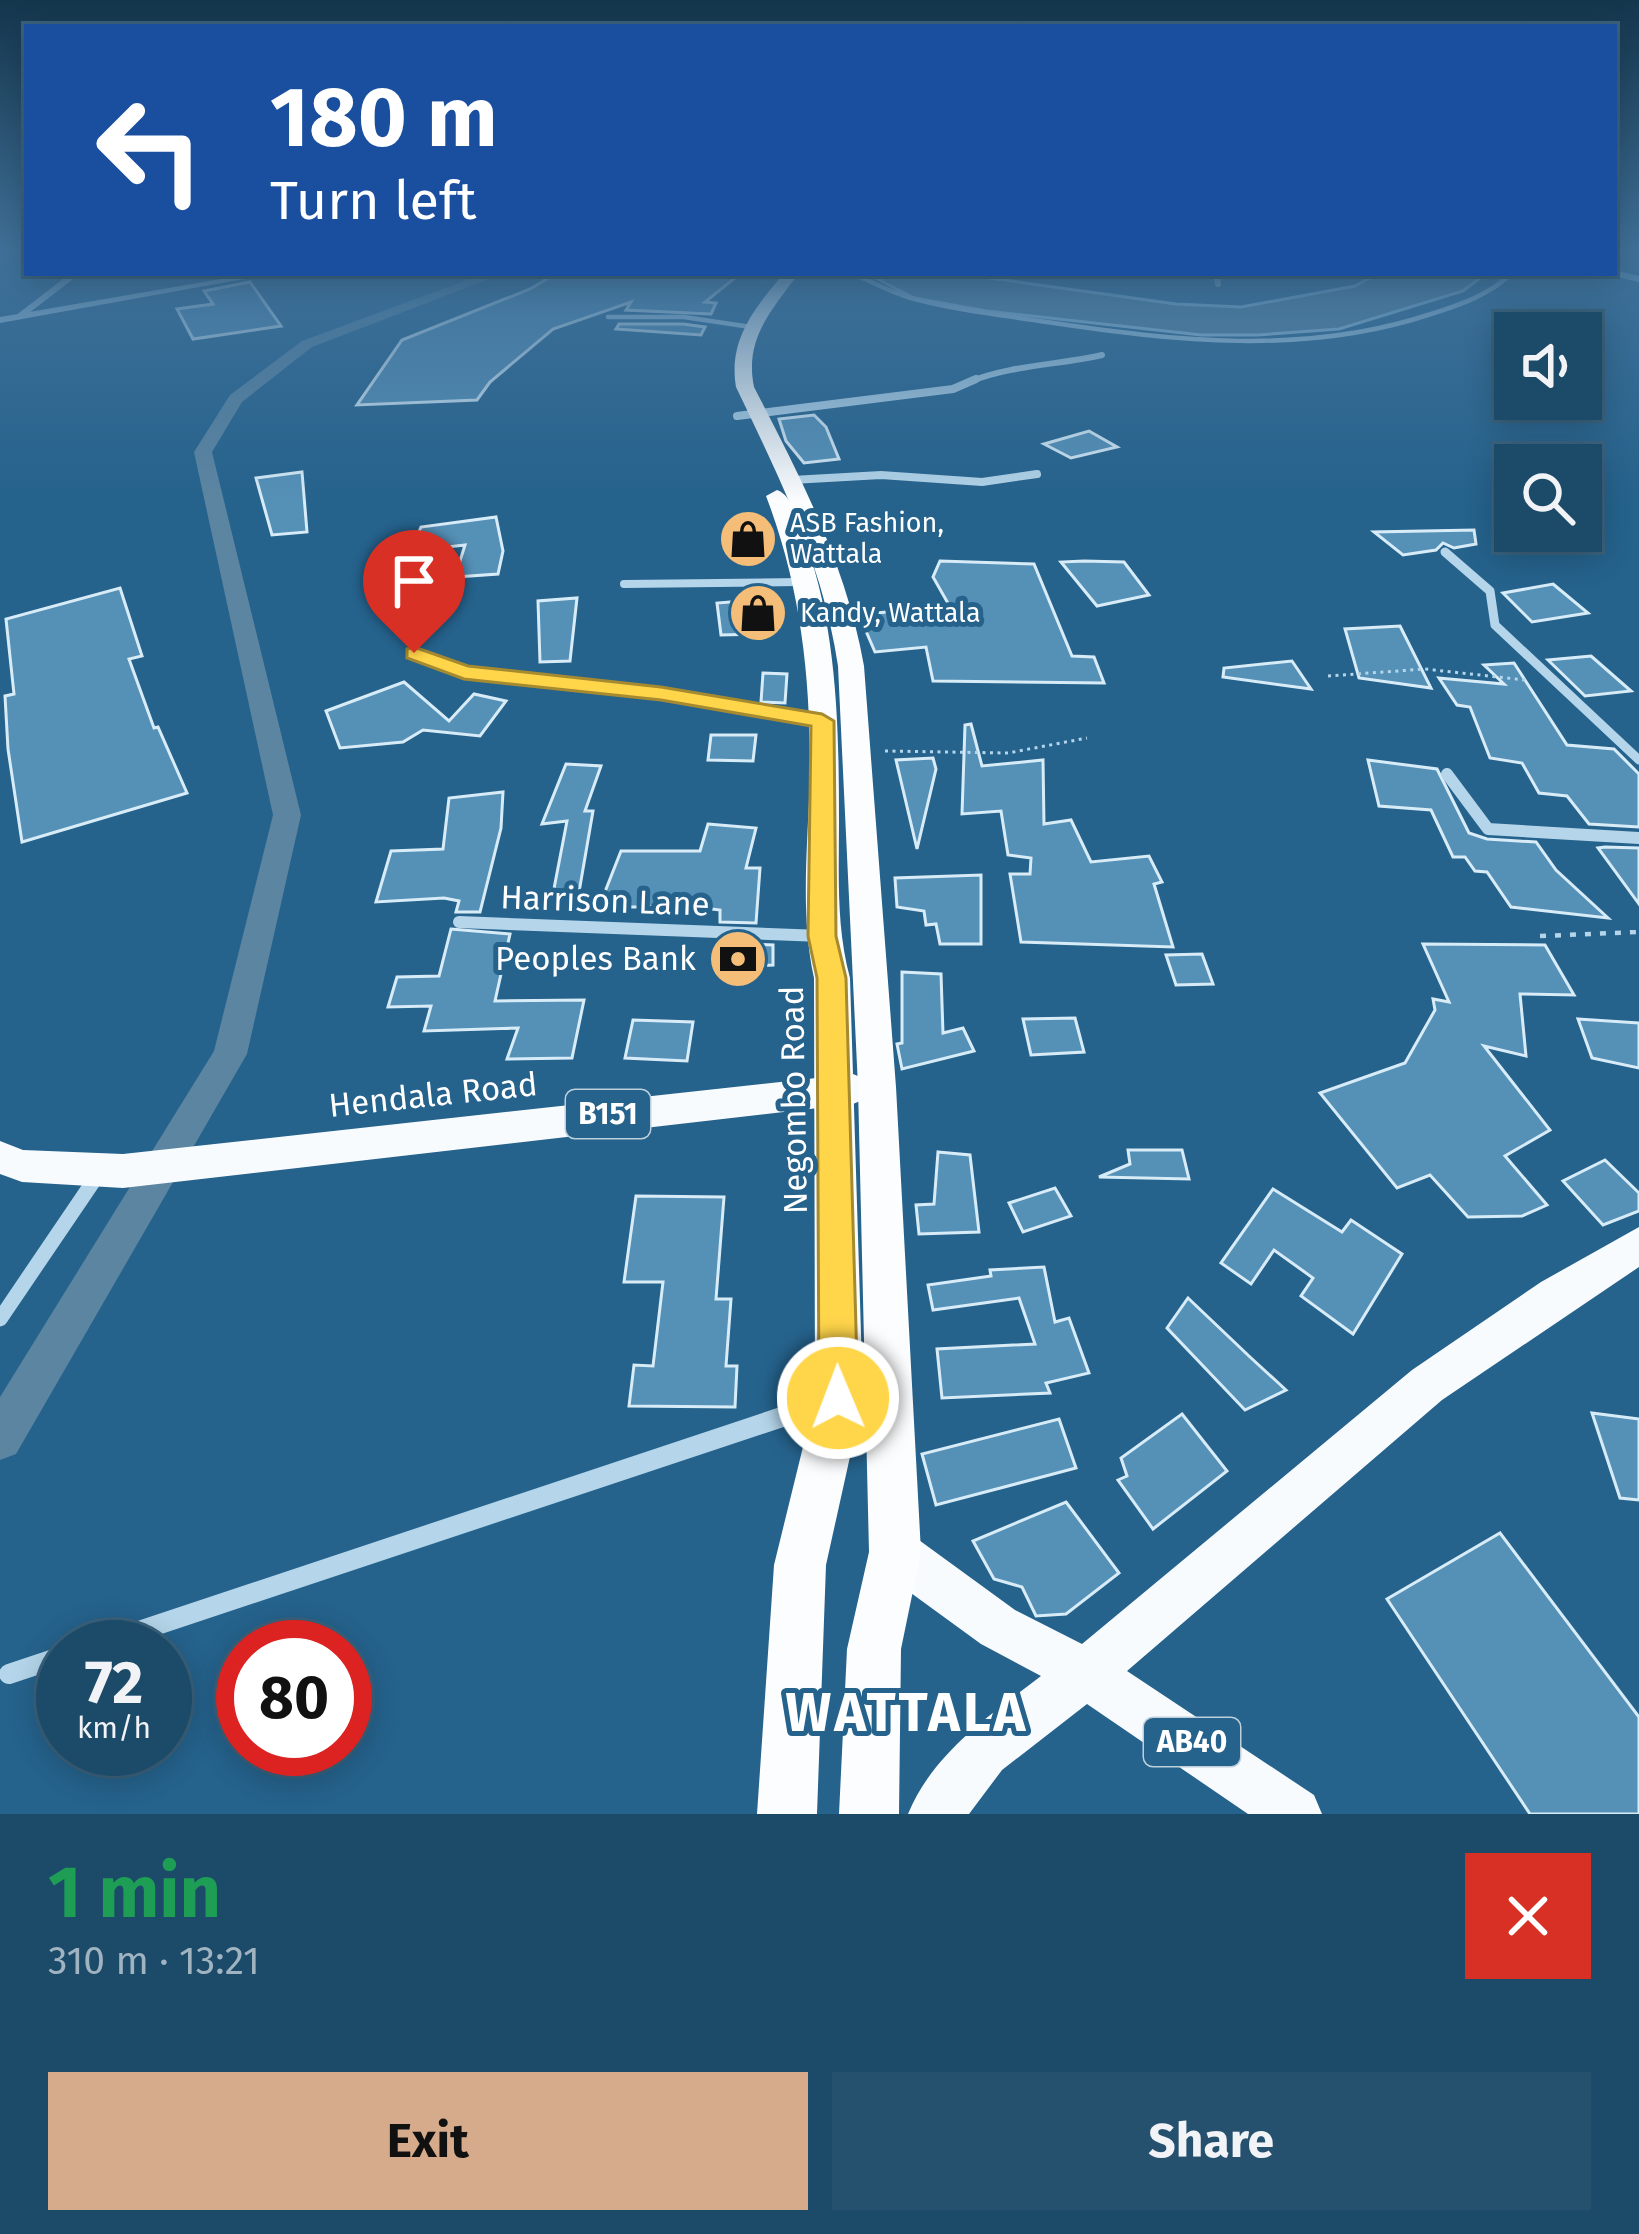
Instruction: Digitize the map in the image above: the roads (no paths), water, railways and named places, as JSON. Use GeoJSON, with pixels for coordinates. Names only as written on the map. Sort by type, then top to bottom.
{"type":"FeatureCollection","features":[{"type":"Feature","properties":{"kind":"highway","name":"Negombo Road"},"geometry":{"type":"LineString","coordinates":[[738,334],[722,359],[791,529],[820,661],[822,936],[832,978],[838,1398],[800,1565],[787,1814]]}},
{"type":"Feature","properties":{"kind":"highway","name":"Negombo Road"},"geometry":{"type":"LineString","coordinates":[[747,414],[792,480],[821,544],[843,617],[856,750],[877,1087],[895,1552],[874,1649],[869,1814]]}},
{"type":"Feature","properties":{"kind":"main road","name":"Hendala Road"},"geometry":{"type":"LineString","coordinates":[[0,1156],[22,1166],[112,1171],[877,1087]]}},
{"type":"Feature","properties":{"kind":"main road"},"geometry":{"type":"LineString","coordinates":[[935,1814],[985,1752],[1086,1673],[1427,1385],[1555,1296],[1639,1245]]}},
{"type":"Feature","properties":{"kind":"main road"},"geometry":{"type":"LineString","coordinates":[[895,1552],[998,1627],[1086,1673]]}},
{"type":"Feature","properties":{"kind":"main road","name":"AB40"},"geometry":{"type":"LineString","coordinates":[[1086,1673],[1295,1814]]}},
{"type":"Feature","properties":{"kind":"street"},"geometry":{"type":"LineString","coordinates":[[747,414],[828,408],[953,388],[998,370],[1051,367],[1102,355]]}},
{"type":"Feature","properties":{"kind":"street"},"geometry":{"type":"LineString","coordinates":[[792,480],[917,475],[982,482],[1037,474]]}},
{"type":"Feature","properties":{"kind":"street"},"geometry":{"type":"LineString","coordinates":[[1445,552],[1493,592],[1499,603],[1495,625],[1639,760]]}},
{"type":"Feature","properties":{"kind":"street"},"geometry":{"type":"LineString","coordinates":[[1447,774],[1488,829],[1639,838]]}},
{"type":"Feature","properties":{"kind":"street","name":"Harrison Lane"},"geometry":{"type":"LineString","coordinates":[[459,922],[822,936]]}},
{"type":"Feature","properties":{"kind":"street"},"geometry":{"type":"LineString","coordinates":[[0,1318],[112,1171]]}},
{"type":"Feature","properties":{"kind":"street"},"geometry":{"type":"LineString","coordinates":[[173,1620],[838,1398]]}},
{"type":"Feature","properties":{"kind":"street"},"geometry":{"type":"LineString","coordinates":[[10,1674],[36,1665]]}},
{"type":"Feature","properties":{"kind":"lane"},"geometry":{"type":"LineString","coordinates":[[1125,334],[1270,344],[1356,334]]}},
{"type":"Feature","properties":{"kind":"lane"},"geometry":{"type":"LineString","coordinates":[[624,584],[805,582]]}},
{"type":"Feature","properties":{"kind":"lane"},"geometry":{"type":"LineString","coordinates":[[397,584],[414,653],[464,672],[661,694],[822,721]]}},
{"type":"Feature","properties":{"kind":"water"},"geometry":{"type":"Polygon","coordinates":[[[1189,334],[1276,334],[1258,335],[1189,334]]]}},
{"type":"Feature","properties":{"kind":"waterway"},"geometry":{"type":"LineString","coordinates":[[0,1438],[230,1054],[287,815],[203,452],[236,399],[307,344],[335,334]]}},
{"type":"Feature","properties":{"kind":"place","name":"ASB Fashion, Wattala"},"geometry":{"type":"Point","coordinates":[748,539]}},
{"type":"Feature","properties":{"kind":"place","name":"Kandy, Wattala"},"geometry":{"type":"Point","coordinates":[758,613]}},
{"type":"Feature","properties":{"kind":"place","name":"Peoples Bank"},"geometry":{"type":"Point","coordinates":[738,959]}},
{"type":"Feature","properties":{"kind":"district","name":"WATTALA"},"geometry":{"type":"Point","coordinates":[907,1713]}}]}
